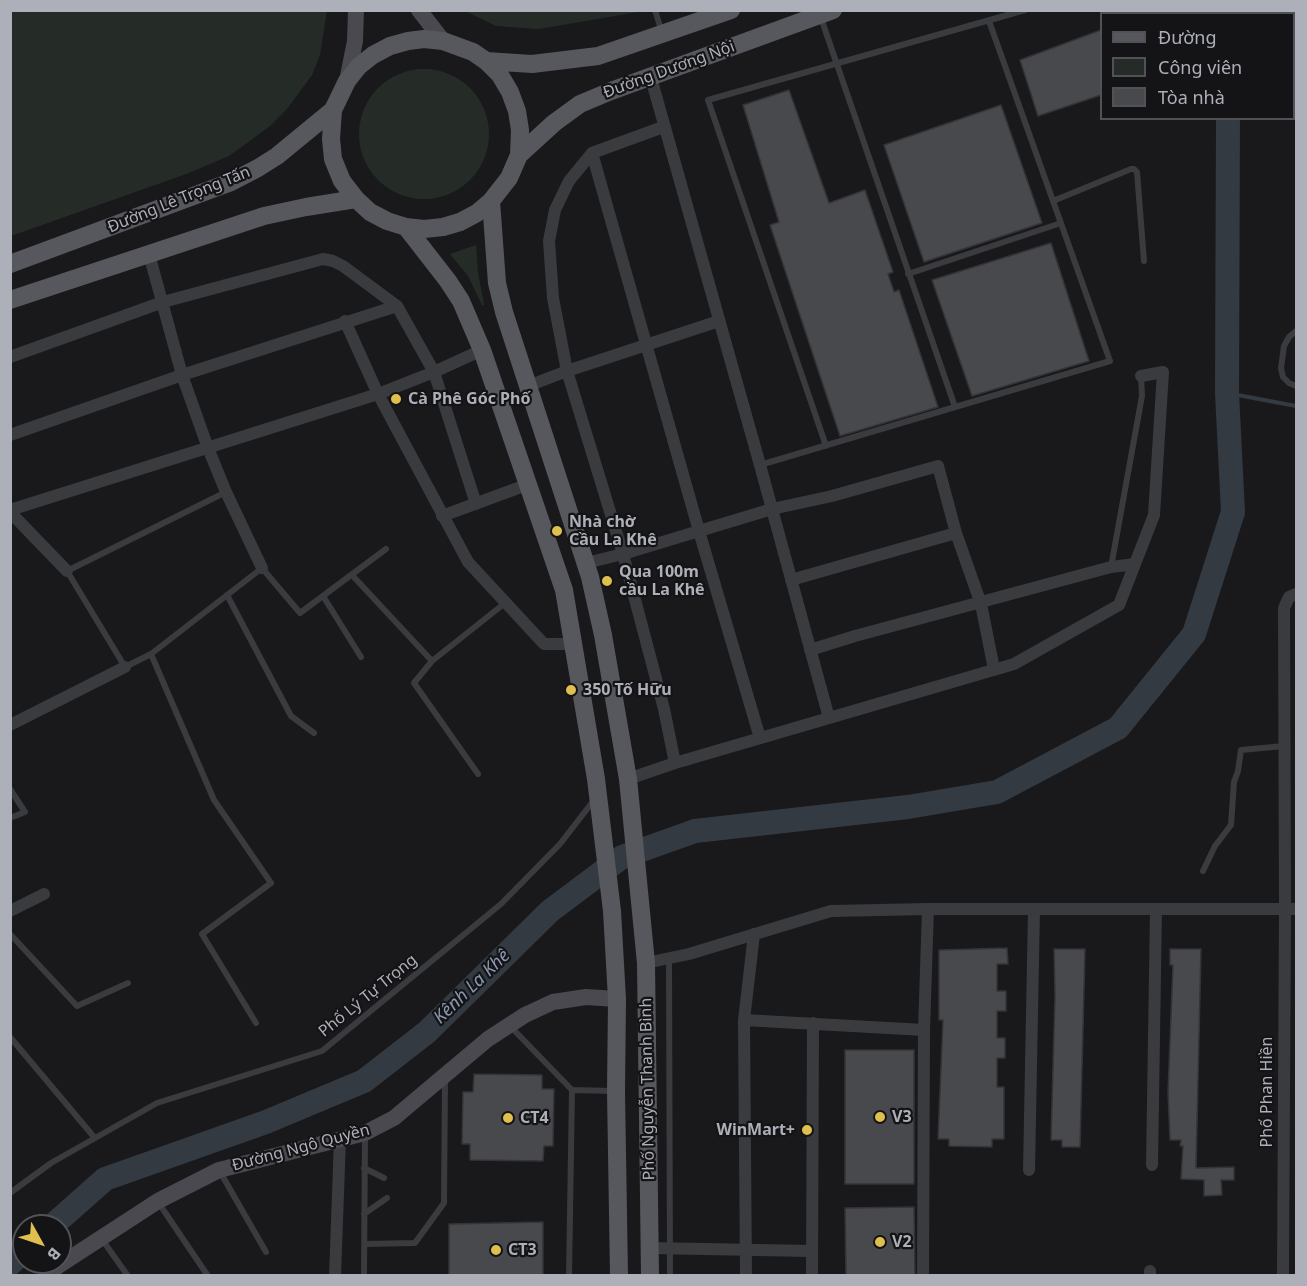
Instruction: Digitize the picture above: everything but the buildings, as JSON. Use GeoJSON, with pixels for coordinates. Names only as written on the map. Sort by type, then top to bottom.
{"type":"FeatureCollection","features":[{"type":"Feature","properties":{"kind":"main road"},"geometry":{"type":"LineString","coordinates":[[486,61],[532,64],[598,56],[662,34],[691,17],[731,10]]}},
{"type":"Feature","properties":{"kind":"main road","name":"Đường Dương Nội"},"geometry":{"type":"LineString","coordinates":[[519,155],[554,123],[580,104],[824,12]]}},
{"type":"Feature","properties":{"kind":"main road"},"geometry":{"type":"LineString","coordinates":[[424,39],[443,41],[458,45],[486,61],[505,84],[517,111],[520,130],[519,155],[509,178],[491,201],[477,213],[460,222],[443,227],[424,229],[406,227],[387,222],[370,212],[342,181],[333,159],[330,140],[333,110],[347,81],[359,66],[373,55],[390,46],[424,39]]}},
{"type":"Feature","properties":{"kind":"main road","name":"Đường Lê Trọng Tấn"},"geometry":{"type":"LineString","coordinates":[[10,264],[231,182],[277,156],[333,110]]}},
{"type":"Feature","properties":{"kind":"main road"},"geometry":{"type":"LineString","coordinates":[[10,300],[264,216],[356,199]]}},
{"type":"Feature","properties":{"kind":"main road"},"geometry":{"type":"LineString","coordinates":[[491,201],[497,283],[504,312],[586,562],[603,635],[628,779]]}},
{"type":"Feature","properties":{"kind":"main road"},"geometry":{"type":"LineString","coordinates":[[406,227],[461,301],[482,350],[529,484],[564,590],[598,796]]}},
{"type":"Feature","properties":{"kind":"main road","name":"Phố Nguyễn Thanh Bình"},"geometry":{"type":"LineString","coordinates":[[628,779],[646,963],[650,1275]]}},
{"type":"Feature","properties":{"kind":"main road","name":"Phố Nguyễn Thanh Bình"},"geometry":{"type":"LineString","coordinates":[[598,796],[612,911],[617,999],[619,1275]]}},
{"type":"Feature","properties":{"kind":"street"},"geometry":{"type":"LineString","coordinates":[[347,81],[355,41],[356,10]]}},
{"type":"Feature","properties":{"kind":"street"},"geometry":{"type":"LineString","coordinates":[[419,10],[443,41]]}},
{"type":"Feature","properties":{"kind":"street"},"geometry":{"type":"LineString","coordinates":[[651,78],[829,718]]}},
{"type":"Feature","properties":{"kind":"street"},"geometry":{"type":"LineString","coordinates":[[663,127],[592,153],[569,181],[555,210],[549,241],[553,298],[567,370],[623,554],[664,709],[675,763]]}},
{"type":"Feature","properties":{"kind":"street"},"geometry":{"type":"LineString","coordinates":[[592,153],[760,738]]}},
{"type":"Feature","properties":{"kind":"street"},"geometry":{"type":"LineString","coordinates":[[149,254],[182,375],[208,448],[262,568]]}},
{"type":"Feature","properties":{"kind":"street"},"geometry":{"type":"LineString","coordinates":[[10,357],[162,302],[323,259],[343,266],[397,306],[434,372],[476,504]]}},
{"type":"Feature","properties":{"kind":"street"},"geometry":{"type":"LineString","coordinates":[[10,435],[182,375],[397,306]]}},
{"type":"Feature","properties":{"kind":"street"},"geometry":{"type":"LineString","coordinates":[[345,321],[378,393],[468,562],[544,644],[573,644]]}},
{"type":"Feature","properties":{"kind":"street"},"geometry":{"type":"LineString","coordinates":[[528,386],[567,370],[719,321]]}},
{"type":"Feature","properties":{"kind":"street"},"geometry":{"type":"LineString","coordinates":[[68,571],[10,511],[378,393],[434,372],[482,350]]}},
{"type":"Feature","properties":{"kind":"street"},"geometry":{"type":"LineString","coordinates":[[628,779],[675,763],[1014,664],[1119,605],[1154,515],[1163,372],[1141,375]]}},
{"type":"Feature","properties":{"kind":"street"},"geometry":{"type":"LineString","coordinates":[[586,562],[623,554],[772,509],[832,496],[938,466],[956,533],[981,604],[994,669]]}},
{"type":"Feature","properties":{"kind":"street"},"geometry":{"type":"LineString","coordinates":[[442,516],[529,484]]}},
{"type":"Feature","properties":{"kind":"street"},"geometry":{"type":"LineString","coordinates":[[791,580],[956,533]]}},
{"type":"Feature","properties":{"kind":"street"},"geometry":{"type":"LineString","coordinates":[[810,650],[1111,567],[1135,564]]}},
{"type":"Feature","properties":{"kind":"street","name":"Phố Phan Hiền"},"geometry":{"type":"LineString","coordinates":[[1283,1275],[1291,909],[1284,746],[1284,608],[1289,597],[1296,594]]}},
{"type":"Feature","properties":{"kind":"street"},"geometry":{"type":"LineString","coordinates":[[10,725],[125,667]]}},
{"type":"Feature","properties":{"kind":"street"},"geometry":{"type":"LineString","coordinates":[[10,911],[44,894]]}},
{"type":"Feature","properties":{"kind":"street"},"geometry":{"type":"LineString","coordinates":[[923,1275],[924,1030],[928,909]]}},
{"type":"Feature","properties":{"kind":"street"},"geometry":{"type":"LineString","coordinates":[[1029,1170],[1034,909]]}},
{"type":"Feature","properties":{"kind":"street"},"geometry":{"type":"LineString","coordinates":[[1152,1166],[1156,909]]}},
{"type":"Feature","properties":{"kind":"street"},"geometry":{"type":"LineString","coordinates":[[646,963],[831,911],[1291,909]]}},
{"type":"Feature","properties":{"kind":"street"},"geometry":{"type":"LineString","coordinates":[[746,1275],[748,1250],[744,1020],[754,934]]}},
{"type":"Feature","properties":{"kind":"street","name":"Đường Ngô Quyền"},"geometry":{"type":"LineString","coordinates":[[46,1275],[158,1201],[219,1170],[365,1133],[394,1118],[488,1039],[525,1015],[553,1002],[586,996],[617,999]]}},
{"type":"Feature","properties":{"kind":"street"},"geometry":{"type":"LineString","coordinates":[[744,1020],[924,1030]]}},
{"type":"Feature","properties":{"kind":"street"},"geometry":{"type":"LineString","coordinates":[[812,1275],[813,1023]]}},
{"type":"Feature","properties":{"kind":"street"},"geometry":{"type":"LineString","coordinates":[[335,1275],[340,1139]]}},
{"type":"Feature","properties":{"kind":"street"},"geometry":{"type":"LineString","coordinates":[[650,1248],[811,1251]]}},
{"type":"Feature","properties":{"kind":"lane"},"geometry":{"type":"LineString","coordinates":[[655,10],[662,34]]}},
{"type":"Feature","properties":{"kind":"lane"},"geometry":{"type":"LineString","coordinates":[[826,446],[708,100],[1025,10]]}},
{"type":"Feature","properties":{"kind":"lane"},"geometry":{"type":"LineString","coordinates":[[824,12],[836,63],[955,408]]}},
{"type":"Feature","properties":{"kind":"lane"},"geometry":{"type":"LineString","coordinates":[[760,465],[1110,361],[989,21]]}},
{"type":"Feature","properties":{"kind":"lane"},"geometry":{"type":"LineString","coordinates":[[1053,201],[1134,169],[1137,172],[1144,261]]}},
{"type":"Feature","properties":{"kind":"lane"},"geometry":{"type":"LineString","coordinates":[[908,274],[1061,223]]}},
{"type":"Feature","properties":{"kind":"lane"},"geometry":{"type":"LineString","coordinates":[[1296,331],[1284,346],[1281,368],[1283,377],[1296,386]]}},
{"type":"Feature","properties":{"kind":"lane"},"geometry":{"type":"LineString","coordinates":[[1111,567],[1142,396],[1141,375]]}},
{"type":"Feature","properties":{"kind":"lane"},"geometry":{"type":"LineString","coordinates":[[226,492],[68,571],[125,667],[151,654],[262,568],[300,613],[386,549]]}},
{"type":"Feature","properties":{"kind":"lane"},"geometry":{"type":"LineString","coordinates":[[352,575],[432,661]]}},
{"type":"Feature","properties":{"kind":"lane"},"geometry":{"type":"LineString","coordinates":[[227,595],[291,716],[314,733]]}},
{"type":"Feature","properties":{"kind":"lane"},"geometry":{"type":"LineString","coordinates":[[323,596],[361,657]]}},
{"type":"Feature","properties":{"kind":"lane"},"geometry":{"type":"LineString","coordinates":[[478,774],[414,682],[432,661],[505,603]]}},
{"type":"Feature","properties":{"kind":"lane"},"geometry":{"type":"LineString","coordinates":[[151,654],[214,800],[271,883],[202,934],[256,1023]]}},
{"type":"Feature","properties":{"kind":"lane"},"geometry":{"type":"LineString","coordinates":[[1203,871],[1215,846],[1231,825],[1234,782],[1241,750],[1284,746]]}},
{"type":"Feature","properties":{"kind":"lane"},"geometry":{"type":"LineString","coordinates":[[10,789],[25,812],[10,818]]}},
{"type":"Feature","properties":{"kind":"lane","name":"Phố Lý Tự Trọng"},"geometry":{"type":"LineString","coordinates":[[10,1193],[51,1162],[157,1103],[322,1051],[501,904],[560,844],[598,796]]}},
{"type":"Feature","properties":{"kind":"lane"},"geometry":{"type":"LineString","coordinates":[[10,934],[77,1006],[128,983]]}},
{"type":"Feature","properties":{"kind":"lane"},"geometry":{"type":"LineString","coordinates":[[669,958],[670,1275]]}},
{"type":"Feature","properties":{"kind":"lane"},"geometry":{"type":"LineString","coordinates":[[510,1026],[572,1090],[616,1091]]}},
{"type":"Feature","properties":{"kind":"lane"},"geometry":{"type":"LineString","coordinates":[[10,1037],[94,1137]]}},
{"type":"Feature","properties":{"kind":"lane"},"geometry":{"type":"LineString","coordinates":[[365,1244],[415,1243],[444,1203],[445,1075]]}},
{"type":"Feature","properties":{"kind":"lane"},"geometry":{"type":"LineString","coordinates":[[569,1275],[572,1090]]}},
{"type":"Feature","properties":{"kind":"lane"},"geometry":{"type":"LineString","coordinates":[[364,1275],[365,1133]]}},
{"type":"Feature","properties":{"kind":"lane"},"geometry":{"type":"LineString","coordinates":[[364,1168],[384,1178]]}},
{"type":"Feature","properties":{"kind":"lane"},"geometry":{"type":"LineString","coordinates":[[219,1170],[266,1252]]}},
{"type":"Feature","properties":{"kind":"lane"},"geometry":{"type":"LineString","coordinates":[[364,1214],[387,1198]]}},
{"type":"Feature","properties":{"kind":"lane"},"geometry":{"type":"LineString","coordinates":[[158,1201],[208,1275]]}},
{"type":"Feature","properties":{"kind":"lane"},"geometry":{"type":"LineString","coordinates":[[101,1238],[128,1275]]}},
{"type":"Feature","properties":{"kind":"green space"},"geometry":{"type":"Polygon","coordinates":[[[11,11],[327,11],[320,55],[312,75],[287,109],[270,126],[229,156],[189,173],[11,236],[11,11]]]}},
{"type":"Feature","properties":{"kind":"green space"},"geometry":{"type":"Polygon","coordinates":[[[465,11],[644,11],[539,29],[496,26],[465,11]]]}},
{"type":"Feature","properties":{"kind":"green space"},"geometry":{"type":"Polygon","coordinates":[[[424,69],[449,74],[470,88],[484,109],[489,134],[484,159],[470,180],[449,194],[424,199],[399,194],[378,180],[364,159],[359,134],[364,109],[378,88],[399,74],[424,69]]]}},
{"type":"Feature","properties":{"kind":"green space"},"geometry":{"type":"Polygon","coordinates":[[[476,245],[484,305],[468,276],[450,254],[476,245]]]}},
{"type":"Feature","properties":{"kind":"waterway","name":"Kênh La Khê"},"geometry":{"type":"LineString","coordinates":[[66,1214],[105,1179],[266,1122],[364,1081],[427,1032],[550,911],[622,857],[695,831],[908,807],[997,792],[1118,728],[1194,634],[1233,512],[1227,393],[1228,120]]}},
{"type":"Feature","properties":{"kind":"waterway"},"geometry":{"type":"LineString","coordinates":[[1227,393],[1296,406]]}},
{"type":"Feature","properties":{"kind":"place","name":"Cà Phê Góc Phố"},"geometry":{"type":"Point","coordinates":[396,399]}},
{"type":"Feature","properties":{"kind":"place","name":"Nhà chờ Cầu La Khê"},"geometry":{"type":"Point","coordinates":[557,531]}},
{"type":"Feature","properties":{"kind":"place","name":"Qua 100m cầu La Khê"},"geometry":{"type":"Point","coordinates":[607,581]}},
{"type":"Feature","properties":{"kind":"place","name":"350 Tố Hữu"},"geometry":{"type":"Point","coordinates":[571,690]}},
{"type":"Feature","properties":{"kind":"place","name":"V3"},"geometry":{"type":"Point","coordinates":[880,1117]}},
{"type":"Feature","properties":{"kind":"place","name":"CT4"},"geometry":{"type":"Point","coordinates":[508,1118]}},
{"type":"Feature","properties":{"kind":"place","name":"WinMart+"},"geometry":{"type":"Point","coordinates":[807,1130]}},
{"type":"Feature","properties":{"kind":"place","name":"V2"},"geometry":{"type":"Point","coordinates":[880,1242]}},
{"type":"Feature","properties":{"kind":"place","name":"CT3"},"geometry":{"type":"Point","coordinates":[496,1250]}}]}
